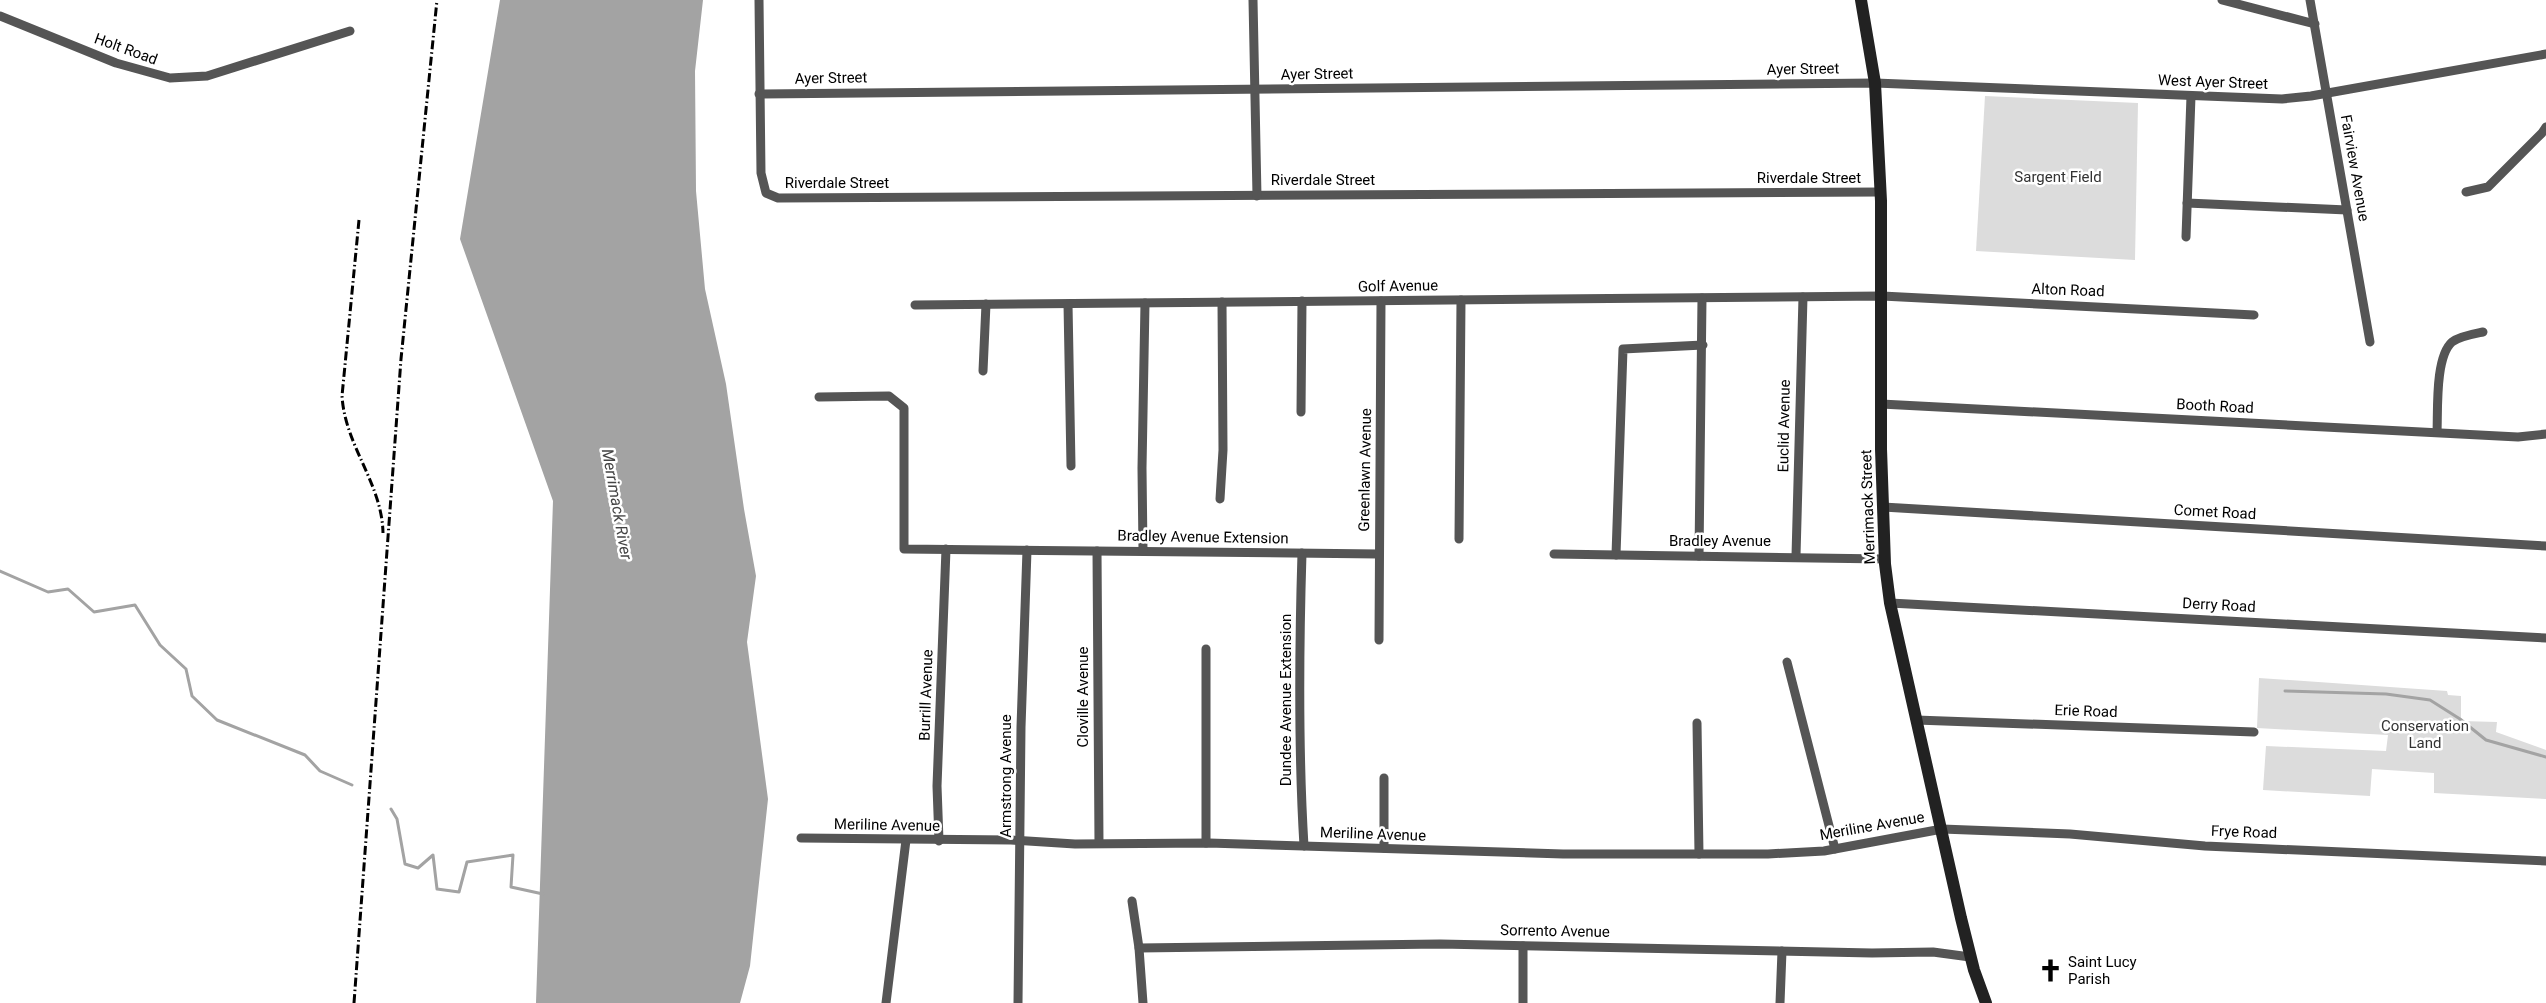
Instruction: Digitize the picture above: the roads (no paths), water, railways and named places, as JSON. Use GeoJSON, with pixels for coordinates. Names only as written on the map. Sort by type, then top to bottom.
{"type":"FeatureCollection","features":[{"type":"Feature","properties":{"kind":"main road","name":"Merrimack Street"},"geometry":{"type":"LineString","coordinates":[[1861,0],[1875,83],[1881,192],[1883,507],[1890,603],[1970,957],[1986,1003]]}},
{"type":"Feature","properties":{"kind":"street"},"geometry":{"type":"LineString","coordinates":[[759,0],[759,94]]}},
{"type":"Feature","properties":{"kind":"street"},"geometry":{"type":"LineString","coordinates":[[1253,0],[1257,196]]}},
{"type":"Feature","properties":{"kind":"street"},"geometry":{"type":"LineString","coordinates":[[2222,0],[2315,24]]}},
{"type":"Feature","properties":{"kind":"street","name":"Fairview Avenue"},"geometry":{"type":"LineString","coordinates":[[2310,0],[2370,342]]}},
{"type":"Feature","properties":{"kind":"street","name":"Holt Road"},"geometry":{"type":"LineString","coordinates":[[0,16],[116,63],[170,78],[207,76],[350,31]]}},
{"type":"Feature","properties":{"kind":"street","name":"West Ayer Street"},"geometry":{"type":"LineString","coordinates":[[1875,83],[2282,99],[2545,57]]}},
{"type":"Feature","properties":{"kind":"street","name":"Ayer Street"},"geometry":{"type":"LineString","coordinates":[[759,94],[1875,83]]}},
{"type":"Feature","properties":{"kind":"street","name":"Riverdale Street"},"geometry":{"type":"LineString","coordinates":[[759,94],[761,173],[766,193],[778,198],[1881,192]]}},
{"type":"Feature","properties":{"kind":"street"},"geometry":{"type":"LineString","coordinates":[[2186,237],[2190,96]]}},
{"type":"Feature","properties":{"kind":"street"},"geometry":{"type":"LineString","coordinates":[[2466,192],[2488,187],[2546,127]]}},
{"type":"Feature","properties":{"kind":"street"},"geometry":{"type":"LineString","coordinates":[[2187,203],[2347,210]]}},
{"type":"Feature","properties":{"kind":"street","name":"Golf Avenue"},"geometry":{"type":"LineString","coordinates":[[915,305],[1881,296]]}},
{"type":"Feature","properties":{"kind":"street","name":"Alton Road"},"geometry":{"type":"LineString","coordinates":[[1881,296],[2254,315]]}},
{"type":"Feature","properties":{"kind":"street","name":"Euclid Avenue"},"geometry":{"type":"LineString","coordinates":[[1796,556],[1803,297]]}},
{"type":"Feature","properties":{"kind":"street"},"geometry":{"type":"LineString","coordinates":[[1699,556],[1702,298]]}},
{"type":"Feature","properties":{"kind":"street"},"geometry":{"type":"LineString","coordinates":[[1460,539],[1461,300]]}},
{"type":"Feature","properties":{"kind":"street","name":"Greenlawn Avenue"},"geometry":{"type":"LineString","coordinates":[[1379,640],[1382,301]]}},
{"type":"Feature","properties":{"kind":"street"},"geometry":{"type":"LineString","coordinates":[[1221,499],[1222,302]]}},
{"type":"Feature","properties":{"kind":"street"},"geometry":{"type":"LineString","coordinates":[[1301,412],[1302,302]]}},
{"type":"Feature","properties":{"kind":"street"},"geometry":{"type":"LineString","coordinates":[[1068,303],[1071,466]]}},
{"type":"Feature","properties":{"kind":"street"},"geometry":{"type":"LineString","coordinates":[[1143,551],[1145,303]]}},
{"type":"Feature","properties":{"kind":"street"},"geometry":{"type":"LineString","coordinates":[[983,370],[986,304]]}},
{"type":"Feature","properties":{"kind":"street"},"geometry":{"type":"LineString","coordinates":[[2437,432],[2443,357],[2456,339],[2483,332]]}},
{"type":"Feature","properties":{"kind":"street"},"geometry":{"type":"LineString","coordinates":[[1616,555],[1623,349],[1703,345]]}},
{"type":"Feature","properties":{"kind":"street"},"geometry":{"type":"LineString","coordinates":[[819,397],[889,396],[899,402],[905,415],[904,549],[1027,550]]}},
{"type":"Feature","properties":{"kind":"street","name":"Booth Road"},"geometry":{"type":"LineString","coordinates":[[1881,404],[2530,437],[2546,434]]}},
{"type":"Feature","properties":{"kind":"street","name":"Comet Road"},"geometry":{"type":"LineString","coordinates":[[1883,507],[2546,546]]}},
{"type":"Feature","properties":{"kind":"street","name":"Burrill Avenue"},"geometry":{"type":"LineString","coordinates":[[939,841],[937,786],[946,549]]}},
{"type":"Feature","properties":{"kind":"street","name":"Bradley Avenue Extension"},"geometry":{"type":"LineString","coordinates":[[1027,550],[1379,554]]}},
{"type":"Feature","properties":{"kind":"street","name":"Armstrong Avenue"},"geometry":{"type":"LineString","coordinates":[[1018,1003],[1021,727],[1027,550]]}},
{"type":"Feature","properties":{"kind":"street","name":"Cloville Avenue"},"geometry":{"type":"LineString","coordinates":[[1097,551],[1098,843]]}},
{"type":"Feature","properties":{"kind":"street","name":"Dundee Avenue Extension"},"geometry":{"type":"LineString","coordinates":[[1302,553],[1299,768],[1304,846]]}},
{"type":"Feature","properties":{"kind":"street","name":"Bradley Avenue"},"geometry":{"type":"LineString","coordinates":[[1554,554],[1885,559]]}},
{"type":"Feature","properties":{"kind":"street","name":"Derry Road"},"geometry":{"type":"LineString","coordinates":[[1890,603],[2546,638]]}},
{"type":"Feature","properties":{"kind":"street"},"geometry":{"type":"LineString","coordinates":[[1206,649],[1206,843]]}},
{"type":"Feature","properties":{"kind":"street"},"geometry":{"type":"LineString","coordinates":[[1787,662],[1834,849]]}},
{"type":"Feature","properties":{"kind":"street","name":"Erie Road"},"geometry":{"type":"LineString","coordinates":[[1916,720],[2254,732]]}},
{"type":"Feature","properties":{"kind":"street"},"geometry":{"type":"LineString","coordinates":[[1697,723],[1699,854]]}},
{"type":"Feature","properties":{"kind":"street"},"geometry":{"type":"LineString","coordinates":[[1384,778],[1384,848]]}},
{"type":"Feature","properties":{"kind":"street","name":"Meriline Avenue"},"geometry":{"type":"LineString","coordinates":[[801,838],[1206,843],[1563,854],[1768,854],[1834,849],[1942,829]]}},
{"type":"Feature","properties":{"kind":"street","name":"Frye Road"},"geometry":{"type":"LineString","coordinates":[[1942,829],[2070,834],[2205,846],[2386,852],[2546,861]]}},
{"type":"Feature","properties":{"kind":"street"},"geometry":{"type":"LineString","coordinates":[[886,1003],[906,840]]}},
{"type":"Feature","properties":{"kind":"street"},"geometry":{"type":"LineString","coordinates":[[1132,901],[1139,948],[1143,1003]]}},
{"type":"Feature","properties":{"kind":"street","name":"Sorrento Avenue"},"geometry":{"type":"LineString","coordinates":[[1139,948],[1369,944],[1933,952],[1970,957]]}},
{"type":"Feature","properties":{"kind":"street"},"geometry":{"type":"LineString","coordinates":[[1522,946],[1523,1003]]}},
{"type":"Feature","properties":{"kind":"street"},"geometry":{"type":"LineString","coordinates":[[1780,1003],[1782,951]]}},
{"type":"Feature","properties":{"kind":"water","name":"Merrimack River"},"geometry":{"type":"Polygon","coordinates":[[[500,0],[703,0],[695,71],[696,191],[705,289],[726,384],[756,576],[747,642],[768,799],[750,966],[740,1003],[536,1003],[553,501],[460,239],[500,0]]]}},
{"type":"Feature","properties":{"kind":"waterway"},"geometry":{"type":"LineString","coordinates":[[0,571],[48,592],[68,589],[94,612],[135,605],[160,645],[186,669],[192,696],[217,720],[305,755],[320,771],[352,785]]}},
{"type":"Feature","properties":{"kind":"waterway"},"geometry":{"type":"LineString","coordinates":[[2285,691],[2386,694],[2430,700],[2460,719],[2486,740],[2546,757]]}},
{"type":"Feature","properties":{"kind":"waterway"},"geometry":{"type":"LineString","coordinates":[[391,809],[397,819],[405,864],[418,868],[433,855],[437,889],[459,892],[467,862],[513,855],[511,887],[543,894]]}},
{"type":"Feature","properties":{"kind":"railway"},"geometry":{"type":"LineString","coordinates":[[354,1003],[401,359],[437,0]]}},
{"type":"Feature","properties":{"kind":"railway"},"geometry":{"type":"LineString","coordinates":[[359,220],[342,396],[350,431],[377,498],[383,533]]}},
{"type":"Feature","properties":{"kind":"place","name":"Saint Lucy Parish"},"geometry":{"type":"Point","coordinates":[2050,971]}},
{"type":"Feature","properties":{"kind":"park label","name":"Sargent Field"},"geometry":{"type":"Point","coordinates":[2058,177]}},
{"type":"Feature","properties":{"kind":"park label","name":"Conservation Land"},"geometry":{"type":"Point","coordinates":[2425,734]}}]}
